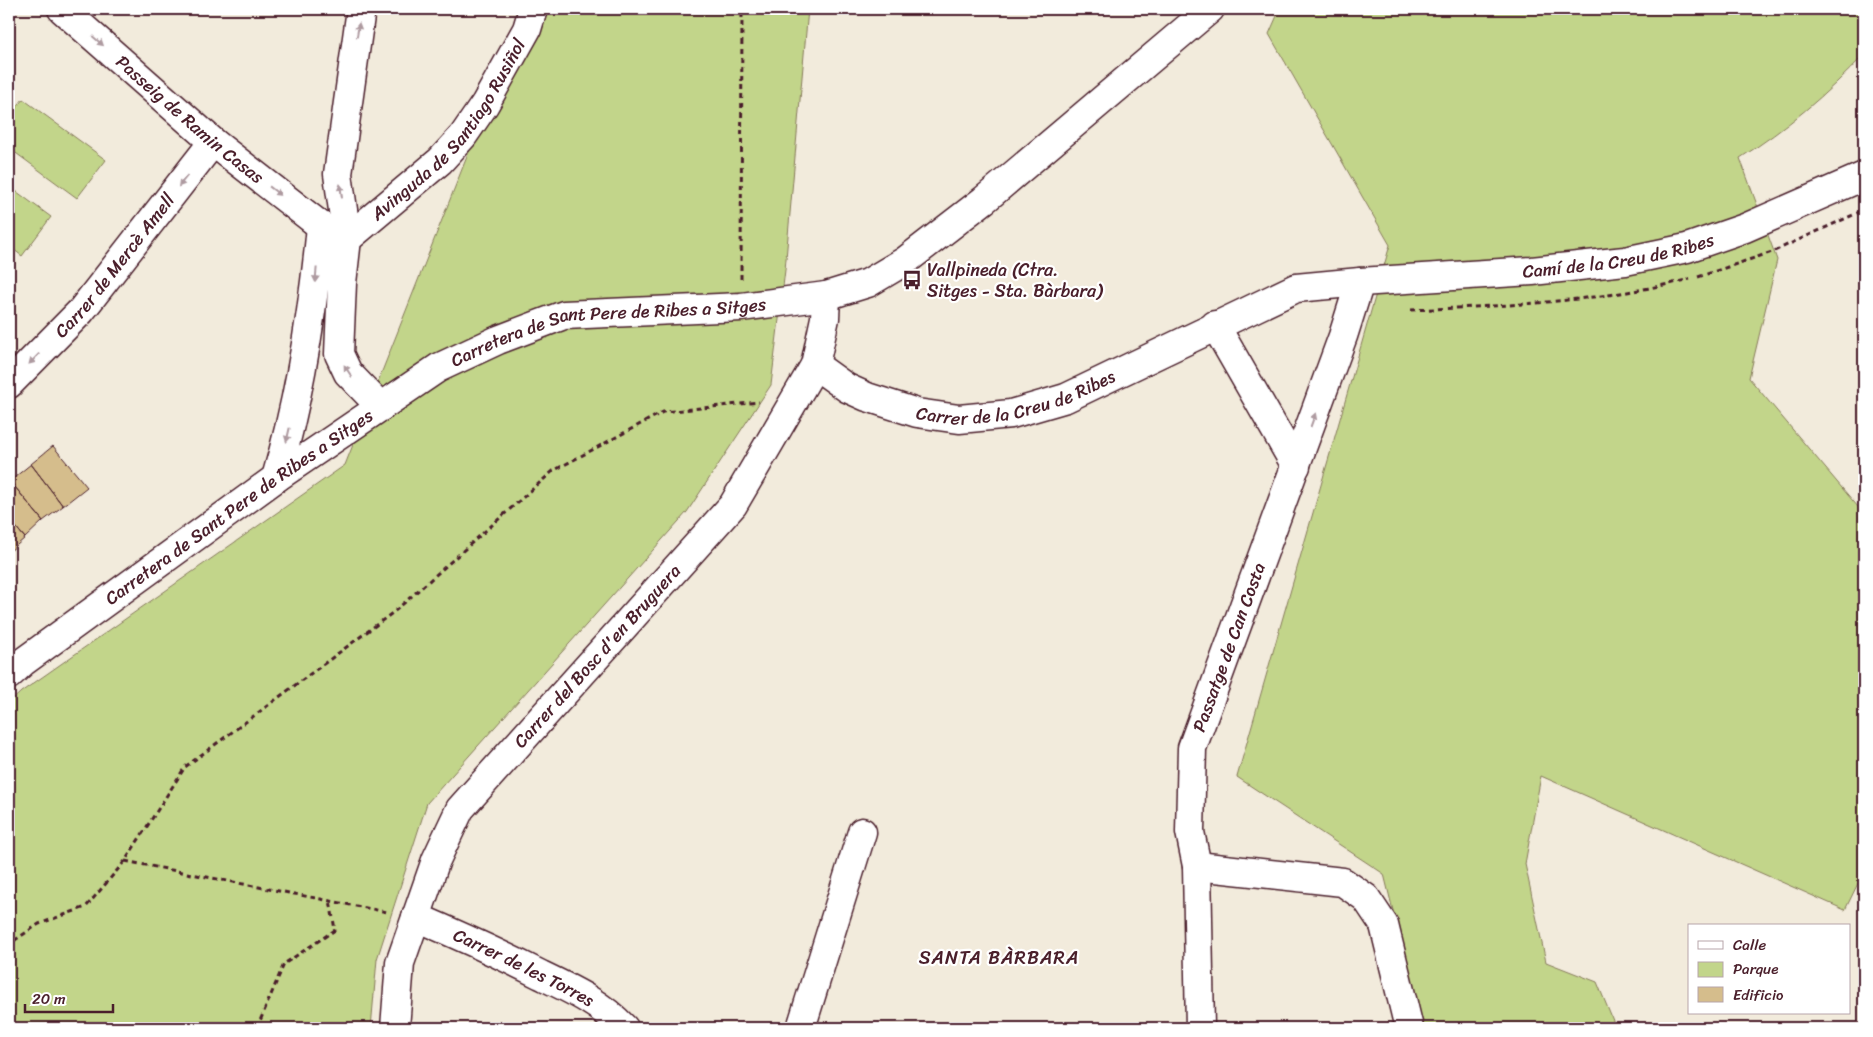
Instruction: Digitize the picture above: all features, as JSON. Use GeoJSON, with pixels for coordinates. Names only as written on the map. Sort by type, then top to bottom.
{"type":"FeatureCollection","features":[{"type":"Feature","properties":{"kind":"street","name":"Passeig de Ramin Casas"},"geometry":{"type":"LineString","coordinates":[[62,9],[213,142],[320,226],[347,239]]}},
{"type":"Feature","properties":{"kind":"street"},"geometry":{"type":"LineString","coordinates":[[362,9],[338,174],[347,239],[342,283],[340,354],[348,373],[381,407]]}},
{"type":"Feature","properties":{"kind":"street","name":"Avinguda de Santiago Rusiñol"},"geometry":{"type":"LineString","coordinates":[[347,239],[440,161],[464,136],[485,104],[527,29],[533,9]]}},
{"type":"Feature","properties":{"kind":"street","name":"Carretera de Sant Pere de Ribes a Sitges"},"geometry":{"type":"LineString","coordinates":[[9,675],[23,662],[276,478],[438,368],[498,340],[564,315],[741,307],[826,296],[868,283],[905,261],[984,200],[1210,9]]}},
{"type":"Feature","properties":{"kind":"street","name":"Carrer de Mercè Amell"},"geometry":{"type":"LineString","coordinates":[[9,384],[81,311],[213,142]]}},
{"type":"Feature","properties":{"kind":"street","name":"Camí de la Creu de Ribes"},"geometry":{"type":"LineString","coordinates":[[1360,282],[1580,267],[1669,252],[1745,228],[1864,176]]}},
{"type":"Feature","properties":{"kind":"street"},"geometry":{"type":"LineString","coordinates":[[276,478],[304,360],[314,300],[320,226]]}},
{"type":"Feature","properties":{"kind":"street","name":"Carrer de la Creu de Ribes"},"geometry":{"type":"LineString","coordinates":[[815,365],[847,388],[867,398],[917,413],[959,419],[1002,415],[1066,398],[1215,325],[1296,288],[1360,282]]}},
{"type":"Feature","properties":{"kind":"street","name":"Passatge de Can Costa"},"geometry":{"type":"LineString","coordinates":[[1200,1028],[1197,866],[1190,832],[1192,748],[1343,336],[1360,282]]}},
{"type":"Feature","properties":{"kind":"street","name":"Carrer del Bosc d'en Bruguera"},"geometry":{"type":"LineString","coordinates":[[395,1028],[400,963],[436,860],[460,809],[733,505],[815,365],[825,318],[826,296]]}},
{"type":"Feature","properties":{"kind":"street"},"geometry":{"type":"LineString","coordinates":[[1215,325],[1296,466]]}},
{"type":"Feature","properties":{"kind":"street"},"geometry":{"type":"LineString","coordinates":[[801,1028],[862,832]]}},
{"type":"Feature","properties":{"kind":"street"},"geometry":{"type":"LineString","coordinates":[[1197,866],[1343,882],[1366,898],[1384,925],[1409,1028]]}},
{"type":"Feature","properties":{"kind":"street","name":"Carrer de les Torres"},"geometry":{"type":"LineString","coordinates":[[416,917],[486,947],[574,991],[597,1005],[624,1028]]}},
{"type":"Feature","properties":{"kind":"path"},"geometry":{"type":"LineString","coordinates":[[741,307],[742,9]]}},
{"type":"Feature","properties":{"kind":"path"},"geometry":{"type":"LineString","coordinates":[[9,958],[15,940],[39,924],[86,907],[125,861],[184,767],[395,611],[553,471],[663,412],[794,398]]}},
{"type":"Feature","properties":{"kind":"path"},"geometry":{"type":"LineString","coordinates":[[125,861],[416,917]]}},
{"type":"Feature","properties":{"kind":"path"},"geometry":{"type":"LineString","coordinates":[[257,1028],[284,964],[335,930],[330,900]]}},
{"type":"Feature","properties":{"kind":"green space"},"geometry":{"type":"Polygon","coordinates":[[[550,9],[808,9],[785,270],[771,385],[687,512],[427,803],[377,959],[371,1028],[9,1028],[9,703],[21,692],[345,465],[470,149],[550,9]]]}},
{"type":"Feature","properties":{"kind":"green space"},"geometry":{"type":"Polygon","coordinates":[[[1280,9],[1864,9],[1864,55],[1805,110],[1774,135],[1740,158],[1777,260],[1749,378],[1864,514],[1864,871],[1845,910],[1541,776],[1525,864],[1546,962],[1597,982],[1616,1028],[1422,1028],[1384,874],[1237,777],[1390,245],[1269,34],[1280,9]]]}},
{"type":"Feature","properties":{"kind":"green space"},"geometry":{"type":"Polygon","coordinates":[[[23,99],[106,160],[77,198],[9,148],[9,117],[23,99]]]}},
{"type":"Feature","properties":{"kind":"green space"},"geometry":{"type":"Polygon","coordinates":[[[9,186],[51,217],[22,256],[9,246],[9,186]]]}},
{"type":"Feature","properties":{"kind":"building"},"geometry":{"type":"Polygon","coordinates":[[[53,446],[87,487],[63,506],[31,464],[53,446]]]}},
{"type":"Feature","properties":{"kind":"building"},"geometry":{"type":"Polygon","coordinates":[[[31,464],[63,506],[43,521],[10,481],[31,464]]]}},
{"type":"Feature","properties":{"kind":"building"},"geometry":{"type":"Polygon","coordinates":[[[10,481],[43,521],[25,538],[9,519],[10,481]]]}},
{"type":"Feature","properties":{"kind":"building"},"geometry":{"type":"Polygon","coordinates":[[[9,519],[25,538],[9,552],[9,519]]]}},
{"type":"Feature","properties":{"kind":"place","name":"Vallpineda (Ctra. Sitges - Sta. Bàrbara)"},"geometry":{"type":"Point","coordinates":[912,280]}},
{"type":"Feature","properties":{"kind":"district","name":"SANTA BÀRBARA"},"geometry":{"type":"Point","coordinates":[999,957]}}]}
